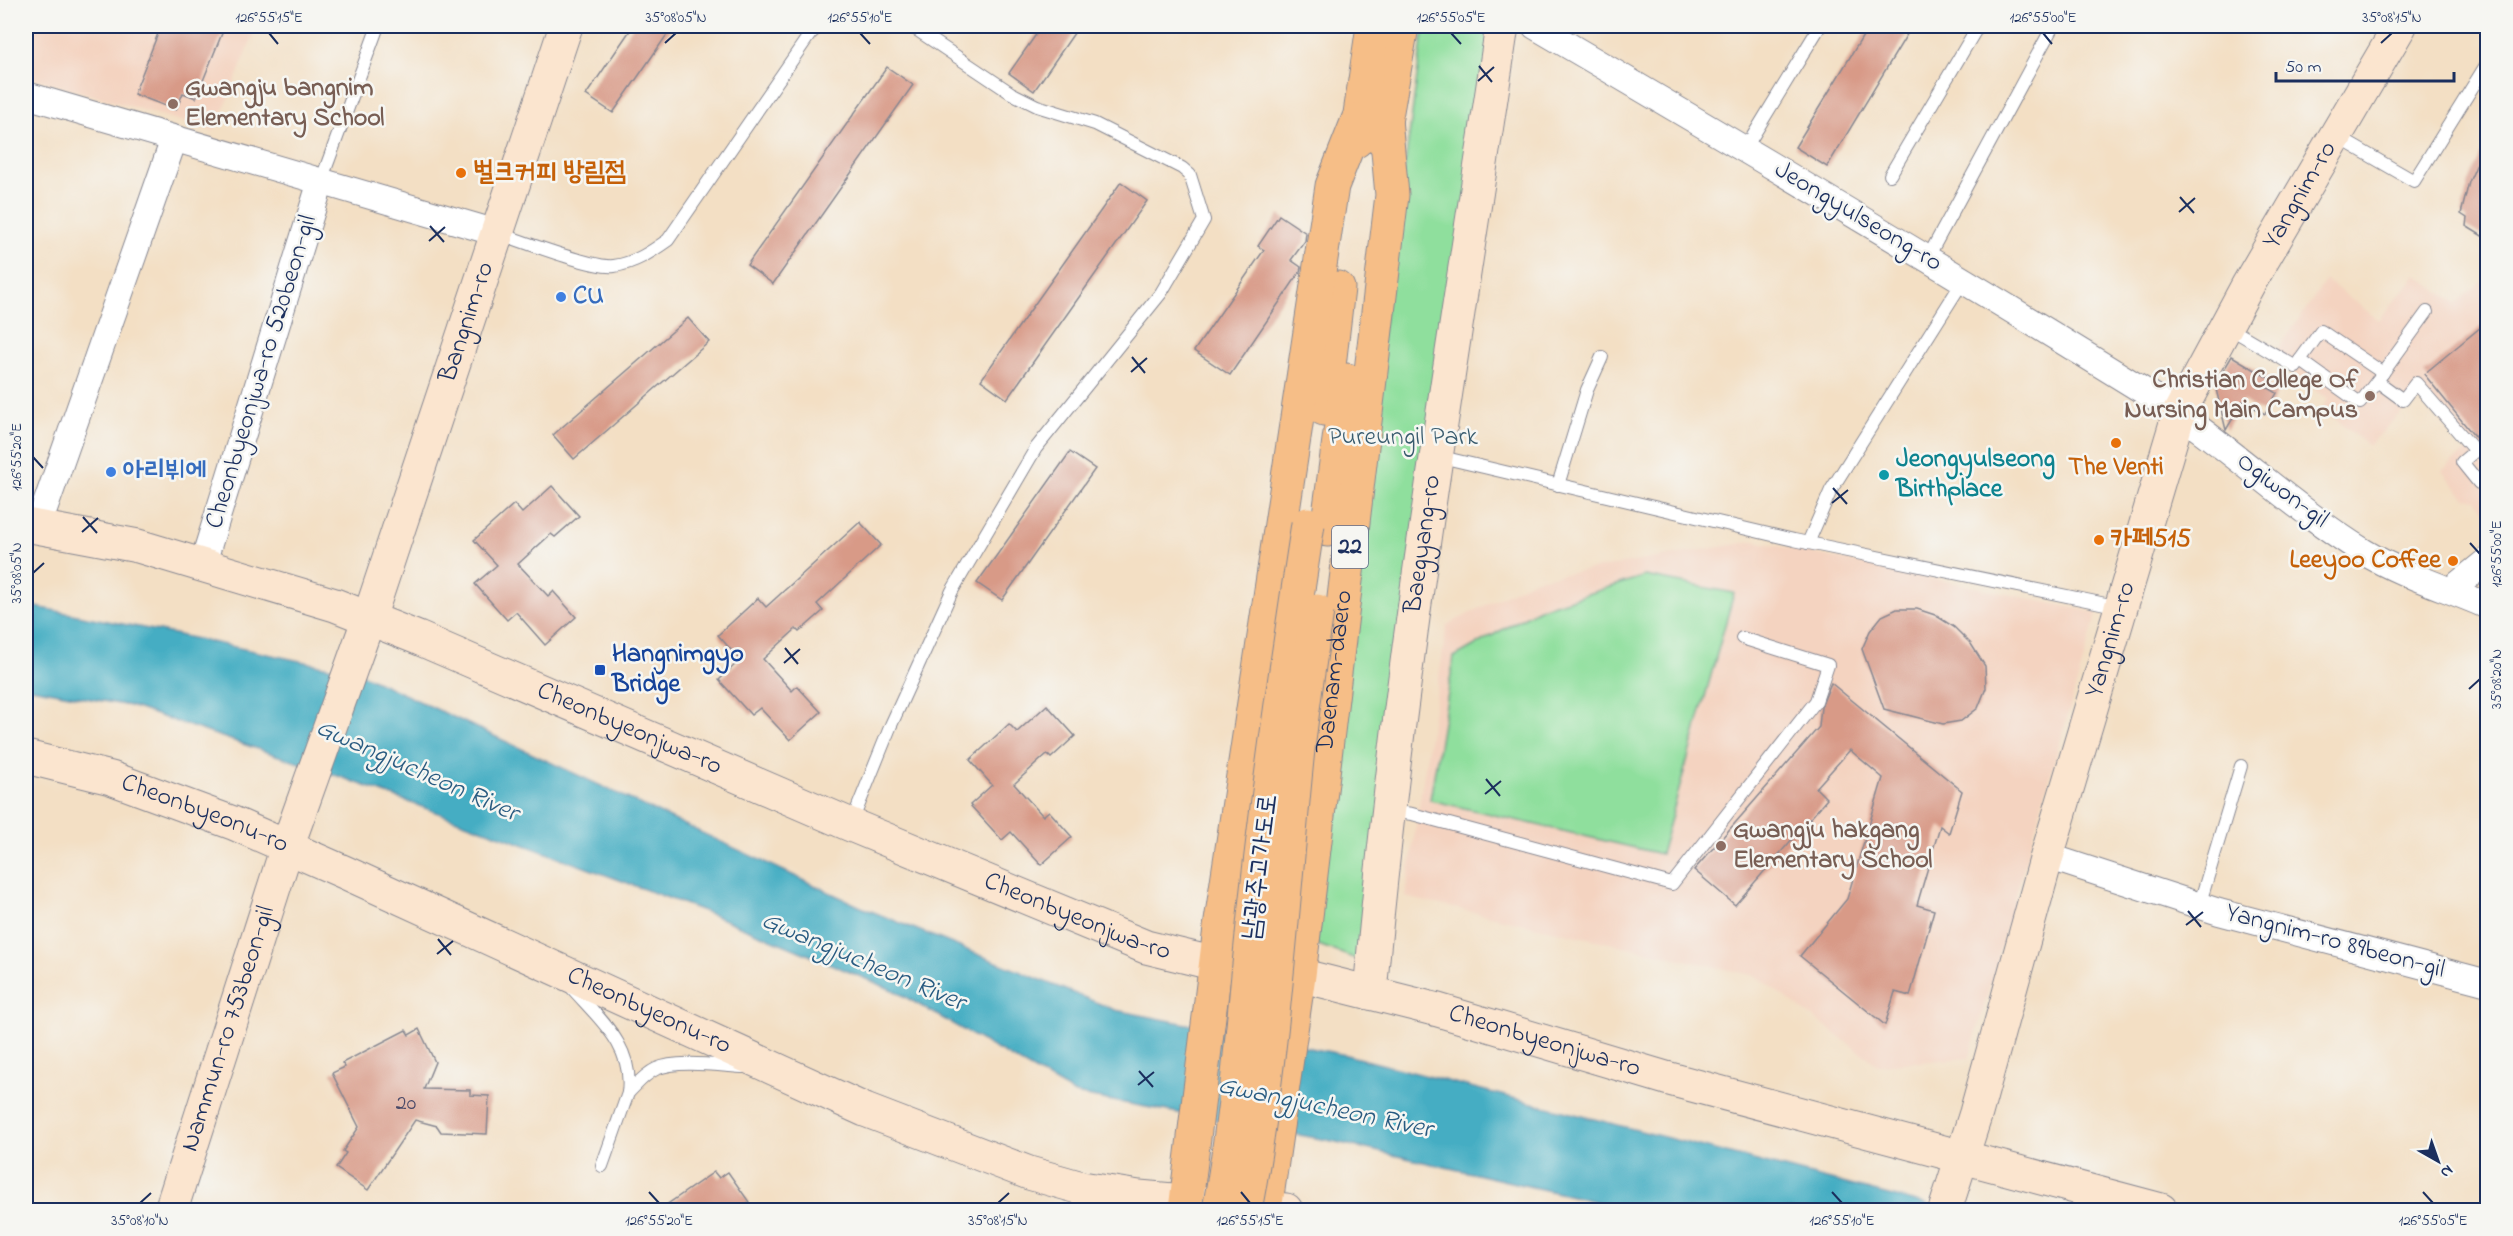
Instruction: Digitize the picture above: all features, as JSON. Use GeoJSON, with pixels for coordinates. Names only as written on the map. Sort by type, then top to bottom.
{"type":"FeatureCollection","features":[{"type":"Feature","properties":{"kind":"main road","name":"Daenam-daero"},"geometry":{"type":"LineString","coordinates":[[1318,527],[1353,334],[1372,120],[1373,26]]}},
{"type":"Feature","properties":{"kind":"main road","name":"Daenam-daero"},"geometry":{"type":"LineString","coordinates":[[1216,964],[1332,186],[1372,120],[1402,26]]}},
{"type":"Feature","properties":{"kind":"main road","name":"Daenam-daero"},"geometry":{"type":"LineString","coordinates":[[1299,975],[1392,195],[1372,120]]}},
{"type":"Feature","properties":{"kind":"main road","name":"남광주고가도로"},"geometry":{"type":"LineString","coordinates":[[1265,1210],[1257,1144],[1298,757],[1318,527]]}},
{"type":"Feature","properties":{"kind":"main road","name":"남광주고가도로"},"geometry":{"type":"LineString","coordinates":[[1219,1210],[1233,1121],[1255,900],[1268,801],[1318,527]]}},
{"type":"Feature","properties":{"kind":"main road","name":"22"},"geometry":{"type":"LineString","coordinates":[[1185,1207],[1216,964]]}},
{"type":"Feature","properties":{"kind":"main road","name":"22"},"geometry":{"type":"LineString","coordinates":[[1265,1210],[1299,975]]}},
{"type":"Feature","properties":{"kind":"street","name":"Bangnim-ro"},"geometry":{"type":"LineString","coordinates":[[287,847],[369,618],[566,26]]}},
{"type":"Feature","properties":{"kind":"street","name":"Baegyang-ro"},"geometry":{"type":"LineString","coordinates":[[1370,993],[1389,810],[1436,456],[1502,26]]}},
{"type":"Feature","properties":{"kind":"street","name":"Jeongyulseong-ro"},"geometry":{"type":"LineString","coordinates":[[1535,26],[1745,149],[2179,413]]}},
{"type":"Feature","properties":{"kind":"street","name":"Yangnim-ro"},"geometry":{"type":"LineString","coordinates":[[1945,1210],[2047,856],[2179,413],[2225,326],[2334,134],[2400,26]]}},
{"type":"Feature","properties":{"kind":"street"},"geometry":{"type":"LineString","coordinates":[[26,95],[497,233]]}},
{"type":"Feature","properties":{"kind":"street"},"geometry":{"type":"LineString","coordinates":[[32,526],[174,139]]}},
{"type":"Feature","properties":{"kind":"street","name":"Cheonbyeonjwa-ro 520beon-gil"},"geometry":{"type":"LineString","coordinates":[[203,564],[321,181]]}},
{"type":"Feature","properties":{"kind":"street","name":"Ogiwon-gil"},"geometry":{"type":"LineString","coordinates":[[2179,413],[2364,552],[2487,606]]}},
{"type":"Feature","properties":{"kind":"street","name":"Cheonbyeonjwa-ro"},"geometry":{"type":"LineString","coordinates":[[32,526],[138,546],[335,605],[1101,931],[1146,947],[1216,964],[1299,975],[1437,1010],[1666,1078],[2161,1210]]}},
{"type":"Feature","properties":{"kind":"street"},"geometry":{"type":"LineString","coordinates":[[2451,590],[2487,560]]}},
{"type":"Feature","properties":{"kind":"street","name":"Cheonbyeonu-ro"},"geometry":{"type":"LineString","coordinates":[[26,757],[111,778],[233,824],[865,1110],[1029,1173],[1082,1188],[1185,1207],[1265,1210]]}},
{"type":"Feature","properties":{"kind":"street","name":"Nammun-ro 753beon-gil"},"geometry":{"type":"LineString","coordinates":[[171,1210],[287,847]]}},
{"type":"Feature","properties":{"kind":"street","name":"Yangnim-ro 89beon-gil"},"geometry":{"type":"LineString","coordinates":[[2047,856],[2199,906],[2487,983]]}},
{"type":"Feature","properties":{"kind":"lane"},"geometry":{"type":"LineString","coordinates":[[321,181],[378,26]]}},
{"type":"Feature","properties":{"kind":"lane"},"geometry":{"type":"LineString","coordinates":[[497,233],[589,263],[612,267],[648,255],[668,240],[810,33],[819,26]]}},
{"type":"Feature","properties":{"kind":"lane"},"geometry":{"type":"LineString","coordinates":[[851,825],[891,725],[952,591],[1036,448],[1161,293],[1204,220],[1190,175],[1182,168],[1095,124],[1037,106],[1011,93],[911,26]]}},
{"type":"Feature","properties":{"kind":"lane"},"geometry":{"type":"LineString","coordinates":[[1745,149],[1820,26]]}},
{"type":"Feature","properties":{"kind":"lane"},"geometry":{"type":"LineString","coordinates":[[1890,174],[1978,26]]}},
{"type":"Feature","properties":{"kind":"lane"},"geometry":{"type":"LineString","coordinates":[[1927,259],[2053,26]]}},
{"type":"Feature","properties":{"kind":"lane"},"geometry":{"type":"LineString","coordinates":[[2334,134],[2414,181],[2487,62]]}},
{"type":"Feature","properties":{"kind":"lane"},"geometry":{"type":"LineString","coordinates":[[1808,543],[1831,490],[1963,281]]}},
{"type":"Feature","properties":{"kind":"lane"},"geometry":{"type":"LineString","coordinates":[[2300,360],[2360,403],[2427,312]]}},
{"type":"Feature","properties":{"kind":"lane"},"geometry":{"type":"LineString","coordinates":[[2225,326],[2295,367],[2321,331],[2380,377],[2403,400],[2416,383],[2475,451],[2462,462],[2479,483],[2487,475]]}},
{"type":"Feature","properties":{"kind":"lane"},"geometry":{"type":"LineString","coordinates":[[1558,485],[1587,390],[1602,357]]}},
{"type":"Feature","properties":{"kind":"lane"},"geometry":{"type":"LineString","coordinates":[[1436,456],[1808,543],[2121,607]]}},
{"type":"Feature","properties":{"kind":"lane"},"geometry":{"type":"LineString","coordinates":[[1389,810],[1412,814],[1672,884],[1816,701],[1828,665],[1742,638]]}},
{"type":"Feature","properties":{"kind":"lane"},"geometry":{"type":"LineString","coordinates":[[2199,906],[2241,766]]}},
{"type":"Feature","properties":{"kind":"lane"},"geometry":{"type":"LineString","coordinates":[[555,968],[620,1044],[629,1070],[628,1093],[602,1166]]}},
{"type":"Feature","properties":{"kind":"lane"},"geometry":{"type":"LineString","coordinates":[[628,1093],[646,1075],[664,1066],[681,1064],[772,1067]]}},
{"type":"Feature","properties":{"kind":"shaded area","name":"Gwangju bangnim Elementary School"},"geometry":{"type":"Polygon","coordinates":[[[26,26],[257,26],[215,131],[26,76],[26,26]]]}},
{"type":"Feature","properties":{"kind":"shaded area","name":"Christian College Of Nursing Main Campus"},"geometry":{"type":"Polygon","coordinates":[[[2416,275],[2456,303],[2487,277],[2487,514],[2476,500],[2466,498],[2442,471],[2468,449],[2419,393],[2369,446],[2322,409],[2328,399],[2272,358],[2326,280],[2379,320],[2416,275]]]}},
{"type":"Feature","properties":{"kind":"shaded area","name":"Gwangju hakgang Elementary School"},"geometry":{"type":"Polygon","coordinates":[[[1754,541],[2097,613],[1969,1058],[1878,1065],[1756,976],[1405,897],[1447,625],[1536,579],[1754,541]]]}},
{"type":"Feature","properties":{"kind":"green space","name":"Pureungil Park"},"geometry":{"type":"Polygon","coordinates":[[[1424,26],[1492,26],[1372,965],[1316,944],[1368,434],[1424,26]]]}},
{"type":"Feature","properties":{"kind":"green space"},"geometry":{"type":"Polygon","coordinates":[[[1645,576],[1734,593],[1661,854],[1430,800],[1454,657],[1539,609],[1645,576]]]}},
{"type":"Feature","properties":{"kind":"water","name":"Gwangjucheon River"},"geometry":{"type":"Polygon","coordinates":[[[26,605],[361,674],[861,907],[1115,1010],[1346,1055],[1947,1210],[1633,1210],[1332,1141],[1075,1094],[895,991],[706,912],[341,777],[130,706],[26,687],[26,605]]]}},
{"type":"Feature","properties":{"kind":"building"},"geometry":{"type":"Polygon","coordinates":[[[161,26],[225,26],[196,98],[183,93],[176,110],[134,94],[161,26]]]}},
{"type":"Feature","properties":{"kind":"building"},"geometry":{"type":"Polygon","coordinates":[[[633,26],[673,26],[613,113],[586,95],[633,26]]]}},
{"type":"Feature","properties":{"kind":"building"},"geometry":{"type":"Polygon","coordinates":[[[1042,26],[1079,26],[1034,91],[1009,73],[1042,26]]]}},
{"type":"Feature","properties":{"kind":"building"},"geometry":{"type":"Polygon","coordinates":[[[1869,26],[1912,26],[1827,167],[1795,147],[1869,26]]]}},
{"type":"Feature","properties":{"kind":"building"},"geometry":{"type":"Polygon","coordinates":[[[887,67],[913,85],[773,284],[747,265],[887,67]]]}},
{"type":"Feature","properties":{"kind":"building"},"geometry":{"type":"Polygon","coordinates":[[[2487,141],[2487,239],[2466,226],[2467,218],[2461,214],[2469,182],[2487,141]]]}},
{"type":"Feature","properties":{"kind":"building"},"geometry":{"type":"Polygon","coordinates":[[[1121,182],[1147,201],[1007,399],[981,380],[1121,182]]]}},
{"type":"Feature","properties":{"kind":"building"},"geometry":{"type":"Polygon","coordinates":[[[1279,215],[1306,233],[1305,241],[1291,260],[1301,267],[1300,272],[1230,375],[1194,351],[1264,250],[1258,246],[1279,215]]]}},
{"type":"Feature","properties":{"kind":"building"},"geometry":{"type":"Polygon","coordinates":[[[688,318],[709,342],[574,459],[553,435],[688,318]]]}},
{"type":"Feature","properties":{"kind":"building"},"geometry":{"type":"Polygon","coordinates":[[[2487,322],[2487,452],[2424,374],[2487,322]]]}},
{"type":"Feature","properties":{"kind":"building"},"geometry":{"type":"Polygon","coordinates":[[[2232,356],[2272,380],[2267,387],[2277,393],[2265,414],[2243,401],[2226,430],[2215,385],[2232,356]]]}},
{"type":"Feature","properties":{"kind":"building"},"geometry":{"type":"Polygon","coordinates":[[[1070,452],[1095,469],[1002,600],[977,583],[1070,452]]]}},
{"type":"Feature","properties":{"kind":"building"},"geometry":{"type":"Polygon","coordinates":[[[552,486],[579,516],[555,537],[551,534],[518,564],[548,596],[553,591],[576,617],[545,645],[516,612],[507,620],[475,584],[497,565],[474,540],[514,504],[522,513],[552,486]]]}},
{"type":"Feature","properties":{"kind":"building"},"geometry":{"type":"Polygon","coordinates":[[[860,522],[881,545],[817,604],[823,611],[799,632],[796,629],[763,659],[792,691],[797,686],[821,712],[790,740],[760,708],[751,715],[719,680],[740,660],[718,635],[758,598],[766,607],[860,522]]]}},
{"type":"Feature","properties":{"kind":"building"},"geometry":{"type":"Polygon","coordinates":[[[1897,609],[1917,609],[1935,615],[1954,627],[1971,644],[1985,666],[1986,688],[1978,708],[1961,721],[1943,724],[1884,709],[1862,649],[1870,631],[1882,616],[1897,609]]]}},
{"type":"Feature","properties":{"kind":"building"},"geometry":{"type":"Polygon","coordinates":[[[1831,683],[1962,791],[1949,833],[1940,826],[1917,905],[1934,910],[1910,996],[1895,992],[1885,1025],[1800,956],[1847,899],[1883,778],[1850,750],[1816,788],[1827,799],[1735,905],[1694,870],[1819,727],[1821,707],[1831,683]]]}},
{"type":"Feature","properties":{"kind":"building"},"geometry":{"type":"Polygon","coordinates":[[[1047,705],[1075,736],[1051,758],[1047,754],[1014,784],[1043,816],[1049,811],[1072,837],[1041,865],[1011,832],[1002,840],[970,805],[992,785],[970,760],[1009,724],[1017,732],[1047,705]]]}},
{"type":"Feature","properties":{"kind":"building"},"geometry":{"type":"Polygon","coordinates":[[[419,1029],[435,1062],[424,1089],[470,1090],[470,1095],[489,1096],[487,1134],[441,1132],[437,1126],[415,1120],[368,1190],[336,1168],[346,1153],[343,1151],[359,1127],[332,1073],[345,1067],[342,1063],[406,1030],[409,1035],[419,1029]]]}},
{"type":"Feature","properties":{"kind":"building"},"geometry":{"type":"Polygon","coordinates":[[[714,1172],[719,1178],[728,1172],[749,1202],[745,1205],[746,1210],[659,1210],[714,1172]]]}},
{"type":"Feature","properties":{"kind":"place","name":"Gwangju bangnim Elementary School"},"geometry":{"type":"Point","coordinates":[173,104]}},
{"type":"Feature","properties":{"kind":"place","name":"벌크커피 방림점"},"geometry":{"type":"Point","coordinates":[461,173]}},
{"type":"Feature","properties":{"kind":"place","name":"CU"},"geometry":{"type":"Point","coordinates":[561,297]}},
{"type":"Feature","properties":{"kind":"place","name":"Christian College Of Nursing Main Campus"},"geometry":{"type":"Point","coordinates":[2370,396]}},
{"type":"Feature","properties":{"kind":"place","name":"The Venti"},"geometry":{"type":"Point","coordinates":[2116,443]}},
{"type":"Feature","properties":{"kind":"place","name":"아리뷔에"},"geometry":{"type":"Point","coordinates":[111,472]}},
{"type":"Feature","properties":{"kind":"place","name":"Jeongyulseong Birthplace"},"geometry":{"type":"Point","coordinates":[1884,475]}},
{"type":"Feature","properties":{"kind":"place","name":"카페515"},"geometry":{"type":"Point","coordinates":[2099,540]}},
{"type":"Feature","properties":{"kind":"place","name":"Leeyoo Coffee"},"geometry":{"type":"Point","coordinates":[2453,561]}},
{"type":"Feature","properties":{"kind":"place","name":"Hangnimgyo Bridge"},"geometry":{"type":"Point","coordinates":[600,670]}},
{"type":"Feature","properties":{"kind":"place","name":"Gwangju hakgang Elementary School"},"geometry":{"type":"Point","coordinates":[1721,846]}}]}
